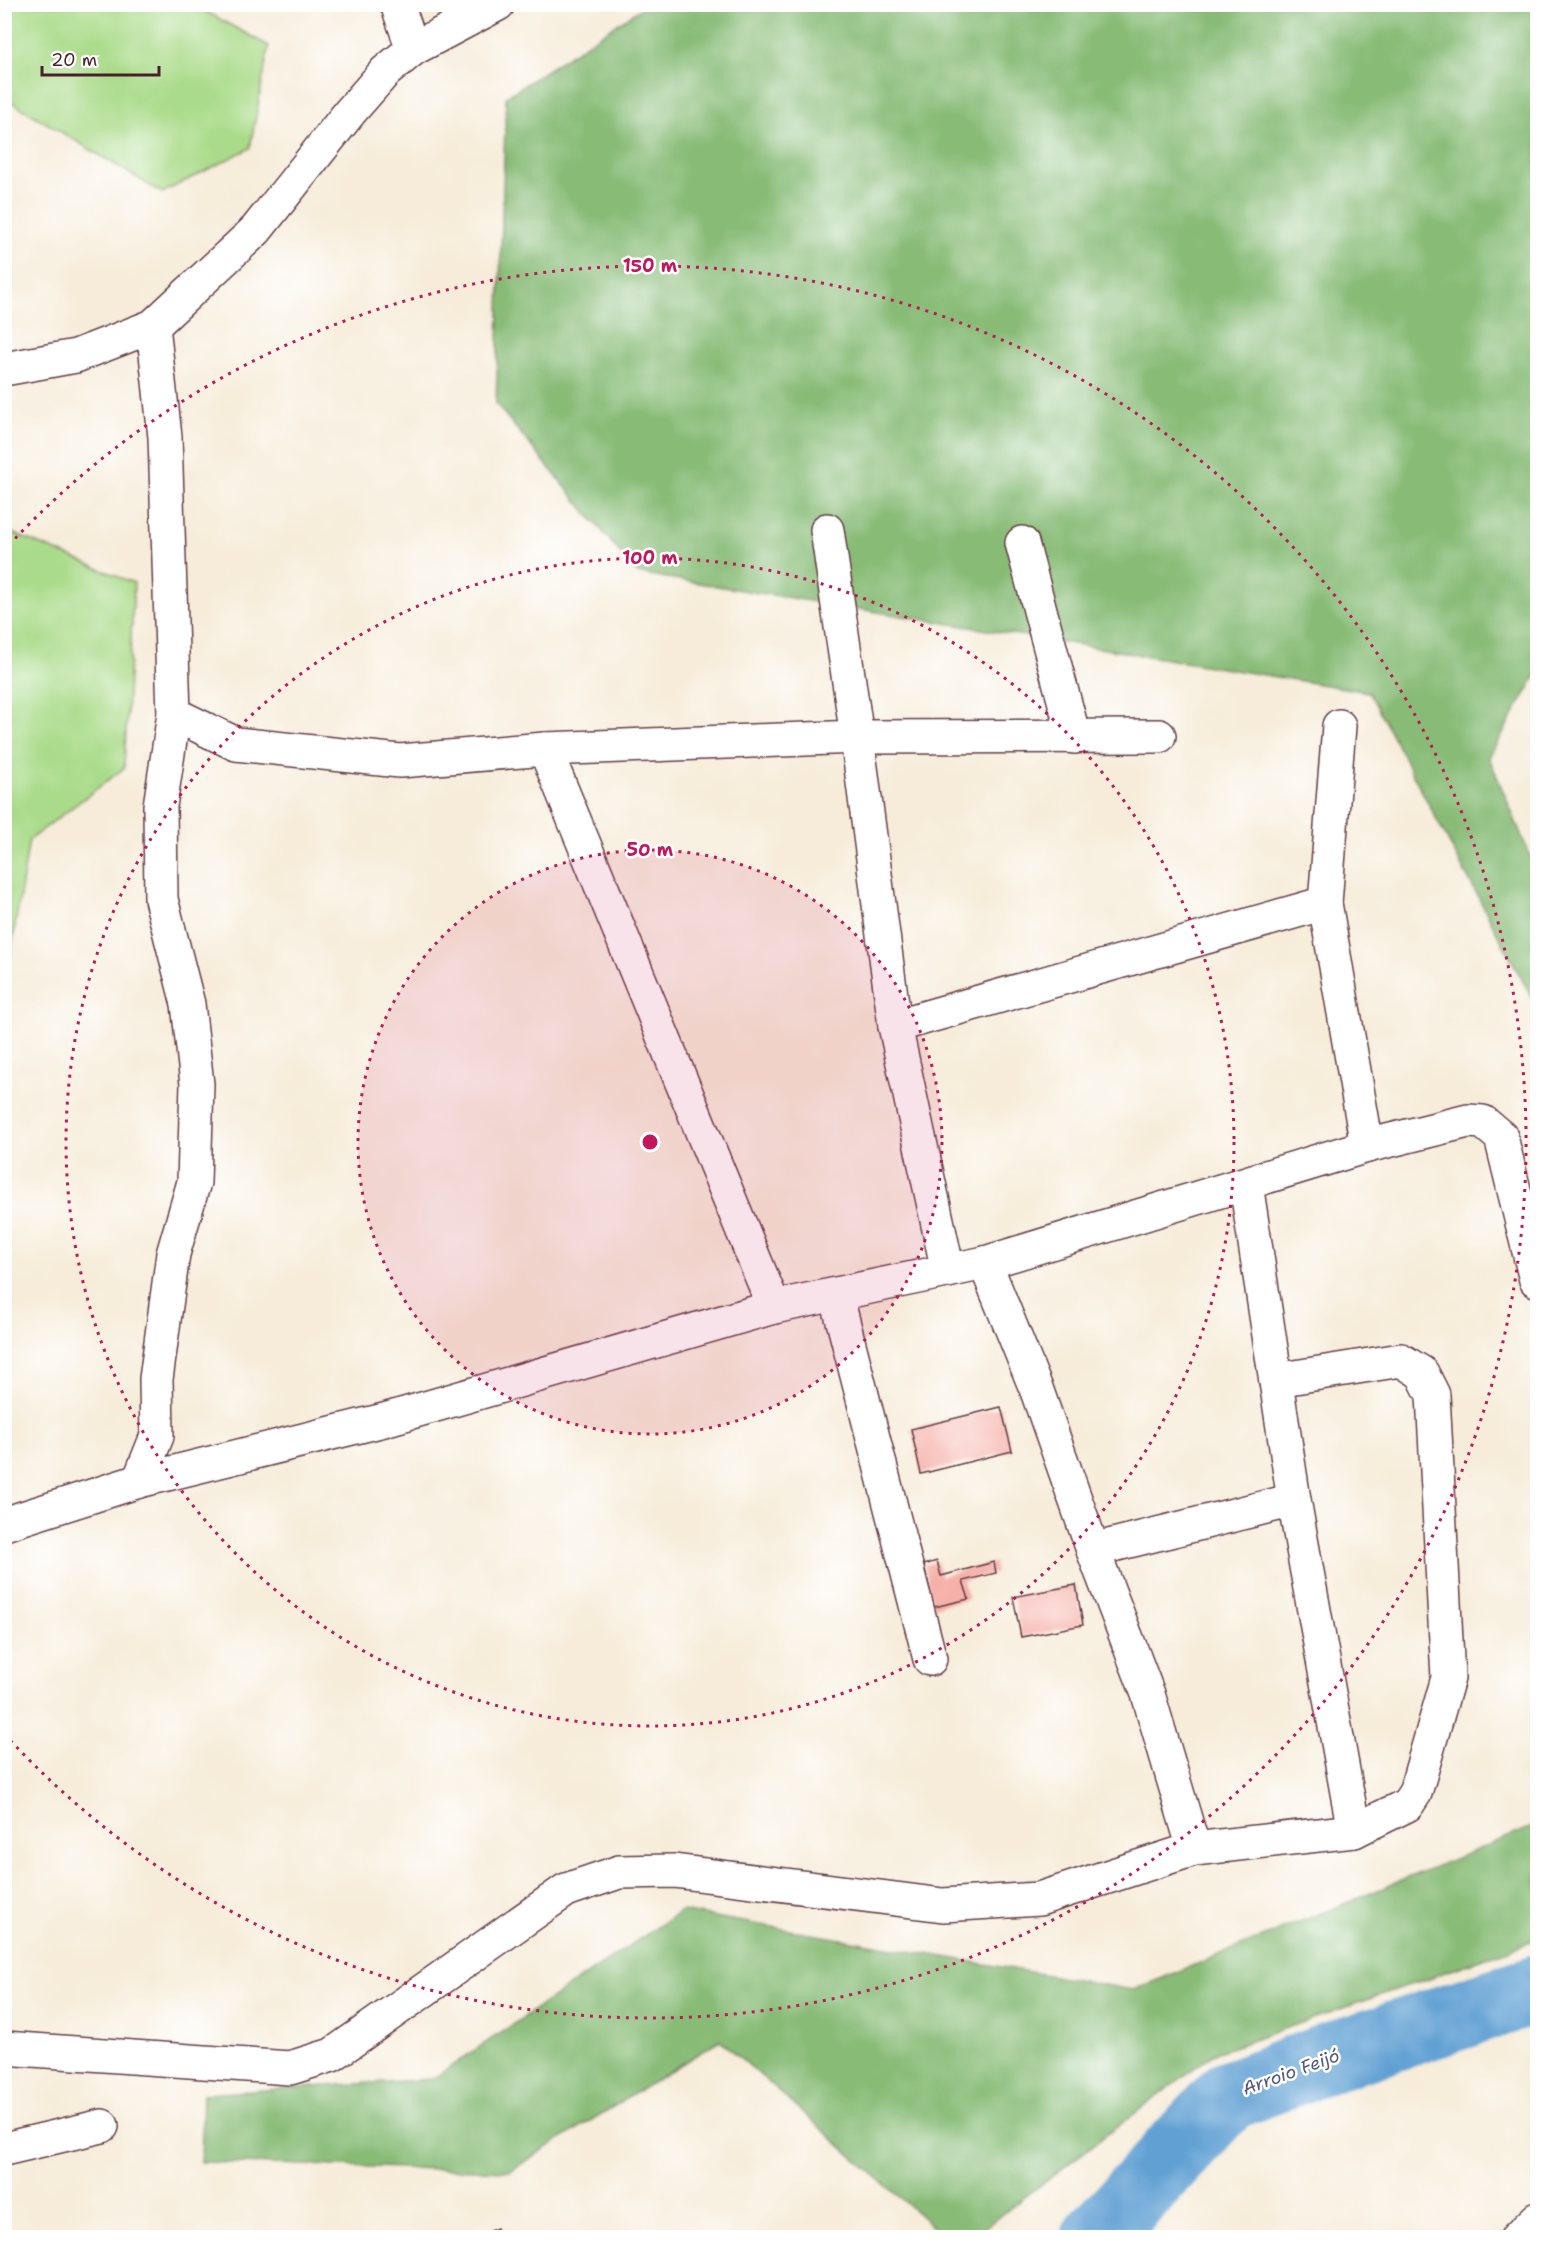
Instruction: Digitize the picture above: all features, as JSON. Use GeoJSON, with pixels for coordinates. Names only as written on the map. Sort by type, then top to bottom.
{"type":"FeatureCollection","features":[{"type":"Feature","properties":{"kind":"street"},"geometry":{"type":"LineString","coordinates":[[397,4],[413,49]]}},
{"type":"Feature","properties":{"kind":"street"},"geometry":{"type":"LineString","coordinates":[[4,369],[76,356],[153,326],[256,230],[350,112],[385,72],[413,49],[498,4]]}},
{"type":"Feature","properties":{"kind":"street"},"geometry":{"type":"LineString","coordinates":[[139,1481],[157,1436],[156,1379],[172,1254],[194,1182],[197,1084],[189,1015],[161,899],[160,806],[174,714],[165,437],[153,326]]}},
{"type":"Feature","properties":{"kind":"street"},"geometry":{"type":"LineString","coordinates":[[827,530],[895,1026],[948,1271]]}},
{"type":"Feature","properties":{"kind":"street"},"geometry":{"type":"LineString","coordinates":[[1022,543],[1074,737]]}},
{"type":"Feature","properties":{"kind":"street"},"geometry":{"type":"LineString","coordinates":[[174,714],[236,744],[400,761],[544,749],[857,737],[1159,736]]}},
{"type":"Feature","properties":{"kind":"street"},"geometry":{"type":"LineString","coordinates":[[1340,726],[1325,903],[1367,1146]]}},
{"type":"Feature","properties":{"kind":"street"},"geometry":{"type":"LineString","coordinates":[[544,749],[774,1307]]}},
{"type":"Feature","properties":{"kind":"street"},"geometry":{"type":"LineString","coordinates":[[895,1026],[1325,903]]}},
{"type":"Feature","properties":{"kind":"street"},"geometry":{"type":"LineString","coordinates":[[4,1524],[139,1481],[384,1420],[774,1307],[985,1263],[1367,1146],[1468,1121],[1483,1122],[1501,1137],[1536,1280]]}},
{"type":"Feature","properties":{"kind":"street"},"geometry":{"type":"LineString","coordinates":[[1246,1184],[1294,1500],[1354,1831]]}},
{"type":"Feature","properties":{"kind":"street"},"geometry":{"type":"LineString","coordinates":[[985,1263],[1037,1391],[1093,1550],[1148,1694],[1194,1849]]}},
{"type":"Feature","properties":{"kind":"street"},"geometry":{"type":"LineString","coordinates":[[836,1294],[930,1659]]}},
{"type":"Feature","properties":{"kind":"street"},"geometry":{"type":"LineString","coordinates":[[4,2048],[290,2068],[332,2055],[566,1890],[619,1872],[674,1871],[943,1905],[1039,1899],[1194,1849],[1354,1831],[1407,1805],[1415,1793],[1448,1678],[1433,1395],[1422,1373],[1401,1360],[1276,1380]]}},
{"type":"Feature","properties":{"kind":"street"},"geometry":{"type":"LineString","coordinates":[[1093,1550],[1294,1500]]}},
{"type":"Feature","properties":{"kind":"street"},"geometry":{"type":"LineString","coordinates":[[4,2149],[102,2126]]}},
{"type":"Feature","properties":{"kind":"street"},"geometry":{"type":"LineString","coordinates":[[1517,2238],[1538,2218]]}},
{"type":"Feature","properties":{"kind":"green space"},"geometry":{"type":"Polygon","coordinates":[[[4,5],[194,5],[269,46],[250,148],[162,193],[5,98],[4,5]]]}},
{"type":"Feature","properties":{"kind":"green space"},"geometry":{"type":"Polygon","coordinates":[[[646,5],[1537,5],[1537,674],[1489,757],[1537,873],[1537,1073],[1535,1004],[1369,692],[637,573],[496,404],[506,97],[646,5]]]}},
{"type":"Feature","properties":{"kind":"green space"},"geometry":{"type":"Polygon","coordinates":[[[5,530],[134,583],[124,768],[29,840],[5,989],[5,530]]]}},
{"type":"Feature","properties":{"kind":"green space"},"geometry":{"type":"Polygon","coordinates":[[[1537,1825],[1537,1940],[1213,2054],[972,2237],[945,2237],[720,2040],[510,2171],[201,2162],[203,2094],[432,2079],[681,1911],[1133,1990],[1537,1825]]]}},
{"type":"Feature","properties":{"kind":"building"},"geometry":{"type":"Polygon","coordinates":[[[1001,1407],[1012,1451],[921,1474],[911,1429],[1001,1407]]]}},
{"type":"Feature","properties":{"kind":"building"},"geometry":{"type":"Polygon","coordinates":[[[937,1561],[941,1576],[994,1562],[996,1573],[963,1581],[969,1599],[934,1607],[924,1565],[937,1561]]]}},
{"type":"Feature","properties":{"kind":"building"},"geometry":{"type":"Polygon","coordinates":[[[1076,1585],[1083,1625],[1021,1637],[1013,1597],[1076,1585]]]}},
{"type":"Feature","properties":{"kind":"building"},"geometry":{"type":"Polygon","coordinates":[[[497,2228],[501,2238],[475,2238],[475,2237],[497,2228]]]}},
{"type":"Feature","properties":{"kind":"waterway","name":"Arroio Feijó"},"geometry":{"type":"LineString","coordinates":[[1096,2238],[1228,2096],[1328,2058],[1538,1989]]}}]}
